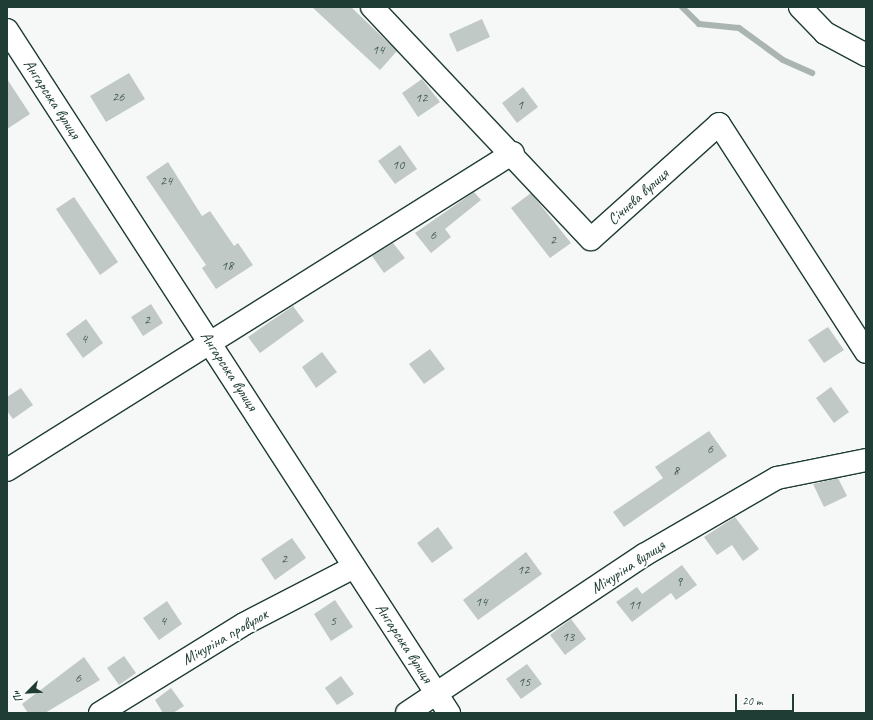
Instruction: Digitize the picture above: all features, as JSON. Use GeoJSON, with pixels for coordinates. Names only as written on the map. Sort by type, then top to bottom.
{"type":"FeatureCollection","features":[{"type":"Feature","properties":{"kind":"street","name":"Січнева вулиця"},"geometry":{"type":"LineString","coordinates":[[372,7],[513,153],[591,239],[720,124],[866,352]]}},
{"type":"Feature","properties":{"kind":"street"},"geometry":{"type":"LineString","coordinates":[[800,7],[825,33],[866,55]]}},
{"type":"Feature","properties":{"kind":"street","name":"Ангарська вулиця"},"geometry":{"type":"LineString","coordinates":[[11,44],[212,343],[354,567],[449,713]]}},
{"type":"Feature","properties":{"kind":"street"},"geometry":{"type":"LineString","coordinates":[[7,470],[212,343],[513,153]]}},
{"type":"Feature","properties":{"kind":"street","name":"Мічуріна вулиця"},"geometry":{"type":"LineString","coordinates":[[407,713],[644,555],[777,478],[866,460]]}},
{"type":"Feature","properties":{"kind":"street","name":"Мічуріна провулок"},"geometry":{"type":"LineString","coordinates":[[100,713],[244,624],[354,567]]}},
{"type":"Feature","properties":{"kind":"building"},"geometry":{"type":"Polygon","coordinates":[[[312,7],[351,7],[397,51],[380,70],[312,7]]]}},
{"type":"Feature","properties":{"kind":"building"},"geometry":{"type":"Polygon","coordinates":[[[482,19],[490,37],[457,52],[449,34],[482,19]]]}},
{"type":"Feature","properties":{"kind":"building"},"geometry":{"type":"Polygon","coordinates":[[[129,73],[145,99],[106,122],[90,96],[129,73]]]}},
{"type":"Feature","properties":{"kind":"building"},"geometry":{"type":"Polygon","coordinates":[[[7,79],[30,114],[7,129],[7,79]]]}},
{"type":"Feature","properties":{"kind":"building"},"geometry":{"type":"Polygon","coordinates":[[[422,79],[440,102],[418,117],[402,93],[422,79]]]}},
{"type":"Feature","properties":{"kind":"building"},"geometry":{"type":"Polygon","coordinates":[[[523,87],[538,107],[517,123],[502,103],[523,87]]]}},
{"type":"Feature","properties":{"kind":"building"},"geometry":{"type":"Polygon","coordinates":[[[400,145],[417,169],[395,184],[378,161],[400,145]]]}},
{"type":"Feature","properties":{"kind":"building"},"geometry":{"type":"Polygon","coordinates":[[[168,162],[202,216],[210,211],[234,246],[238,243],[253,265],[216,289],[202,268],[206,265],[146,177],[168,162]]]}},
{"type":"Feature","properties":{"kind":"building"},"geometry":{"type":"Polygon","coordinates":[[[474,192],[481,200],[445,229],[451,237],[431,253],[415,233],[474,192]]]}},
{"type":"Feature","properties":{"kind":"building"},"geometry":{"type":"Polygon","coordinates":[[[531,193],[571,243],[550,258],[511,208],[531,193]]]}},
{"type":"Feature","properties":{"kind":"building"},"geometry":{"type":"Polygon","coordinates":[[[74,197],[118,262],[100,275],[56,209],[74,197]]]}},
{"type":"Feature","properties":{"kind":"building"},"geometry":{"type":"Polygon","coordinates":[[[393,243],[405,258],[384,273],[372,256],[393,243]]]}},
{"type":"Feature","properties":{"kind":"building"},"geometry":{"type":"Polygon","coordinates":[[[151,304],[163,323],[143,336],[131,317],[151,304]]]}},
{"type":"Feature","properties":{"kind":"building"},"geometry":{"type":"Polygon","coordinates":[[[293,306],[304,321],[260,353],[248,337],[293,306]]]}},
{"type":"Feature","properties":{"kind":"building"},"geometry":{"type":"Polygon","coordinates":[[[86,319],[103,343],[83,358],[66,334],[86,319]]]}},
{"type":"Feature","properties":{"kind":"building"},"geometry":{"type":"Polygon","coordinates":[[[828,327],[844,350],[824,363],[808,340],[828,327]]]}},
{"type":"Feature","properties":{"kind":"building"},"geometry":{"type":"Polygon","coordinates":[[[430,349],[445,369],[424,384],[409,364],[430,349]]]}},
{"type":"Feature","properties":{"kind":"building"},"geometry":{"type":"Polygon","coordinates":[[[322,352],[337,372],[316,388],[302,367],[322,352]]]}},
{"type":"Feature","properties":{"kind":"building"},"geometry":{"type":"Polygon","coordinates":[[[831,387],[849,412],[834,423],[816,398],[831,387]]]}},
{"type":"Feature","properties":{"kind":"building"},"geometry":{"type":"Polygon","coordinates":[[[21,388],[33,405],[13,419],[7,411],[7,397],[21,388]]]}},
{"type":"Feature","properties":{"kind":"building"},"geometry":{"type":"Polygon","coordinates":[[[709,431],[727,456],[624,527],[613,512],[663,478],[655,467],[709,431]]]}},
{"type":"Feature","properties":{"kind":"building"},"geometry":{"type":"Polygon","coordinates":[[[838,478],[847,496],[824,507],[813,484],[838,478]]]}},
{"type":"Feature","properties":{"kind":"building"},"geometry":{"type":"Polygon","coordinates":[[[735,517],[759,549],[743,561],[732,545],[717,555],[704,537],[735,517]]]}},
{"type":"Feature","properties":{"kind":"building"},"geometry":{"type":"Polygon","coordinates":[[[438,527],[453,548],[432,563],[417,543],[438,527]]]}},
{"type":"Feature","properties":{"kind":"building"},"geometry":{"type":"Polygon","coordinates":[[[292,538],[306,558],[275,580],[261,559],[292,538]]]}},
{"type":"Feature","properties":{"kind":"building"},"geometry":{"type":"Polygon","coordinates":[[[526,552],[542,574],[478,620],[463,600],[526,552]]]}},
{"type":"Feature","properties":{"kind":"building"},"geometry":{"type":"Polygon","coordinates":[[[682,565],[697,585],[676,600],[671,593],[632,622],[616,602],[637,587],[642,594],[682,565]]]}},
{"type":"Feature","properties":{"kind":"building"},"geometry":{"type":"Polygon","coordinates":[[[335,600],[353,627],[331,641],[314,614],[335,600]]]}},
{"type":"Feature","properties":{"kind":"building"},"geometry":{"type":"Polygon","coordinates":[[[167,601],[182,624],[159,640],[143,618],[167,601]]]}},
{"type":"Feature","properties":{"kind":"building"},"geometry":{"type":"Polygon","coordinates":[[[571,619],[586,639],[565,655],[550,635],[571,619]]]}},
{"type":"Feature","properties":{"kind":"building"},"geometry":{"type":"Polygon","coordinates":[[[124,656],[136,673],[119,685],[107,668],[124,656]]]}},
{"type":"Feature","properties":{"kind":"building"},"geometry":{"type":"Polygon","coordinates":[[[84,657],[100,680],[45,713],[28,713],[22,704],[84,657]]]}},
{"type":"Feature","properties":{"kind":"building"},"geometry":{"type":"Polygon","coordinates":[[[527,664],[542,684],[521,699],[506,679],[527,664]]]}},
{"type":"Feature","properties":{"kind":"building"},"geometry":{"type":"Polygon","coordinates":[[[341,676],[354,694],[337,705],[325,688],[341,676]]]}},
{"type":"Feature","properties":{"kind":"building"},"geometry":{"type":"Polygon","coordinates":[[[171,688],[184,706],[173,713],[163,713],[155,700],[171,688]]]}},
{"type":"Feature","properties":{"kind":"waterway"},"geometry":{"type":"LineString","coordinates":[[682,7],[699,24],[739,28],[783,60],[812,73]]}}]}
